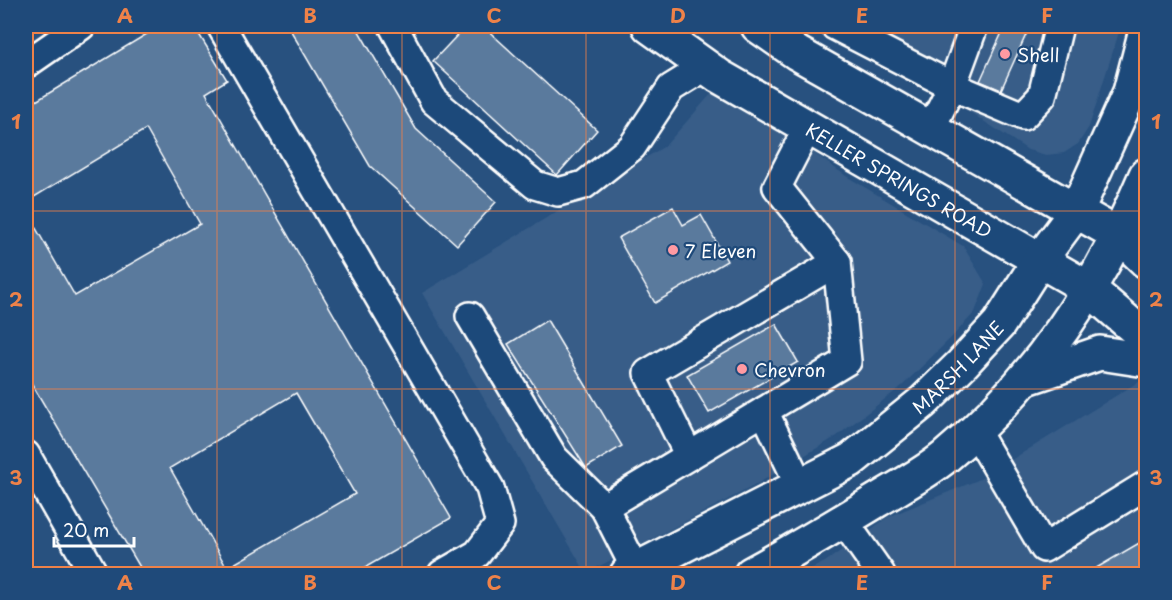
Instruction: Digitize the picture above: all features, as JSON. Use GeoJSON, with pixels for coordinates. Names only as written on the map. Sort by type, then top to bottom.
{"type":"FeatureCollection","features":[{"type":"Feature","properties":{"kind":"main road","name":"KELLER SPRINGS ROAD"},"geometry":{"type":"LineString","coordinates":[[649,26],[705,67],[1088,288],[1146,338]]}},
{"type":"Feature","properties":{"kind":"main road"},"geometry":{"type":"LineString","coordinates":[[770,29],[797,52],[1120,236],[1146,261]]}},
{"type":"Feature","properties":{"kind":"main road","name":"MARSH LANE"},"geometry":{"type":"LineString","coordinates":[[632,572],[801,488],[851,460],[923,402],[999,324],[1039,261],[1077,210],[1130,92],[1146,30]]}},
{"type":"Feature","properties":{"kind":"main road"},"geometry":{"type":"LineString","coordinates":[[751,574],[943,458],[1027,378],[1068,322],[1120,236],[1146,175]]}},
{"type":"Feature","properties":{"kind":"main road"},"geometry":{"type":"LineString","coordinates":[[1027,378],[1100,353],[1146,360]]}},
{"type":"Feature","properties":{"kind":"lane"},"geometry":{"type":"LineString","coordinates":[[26,64],[81,26]]}},
{"type":"Feature","properties":{"kind":"lane"},"geometry":{"type":"LineString","coordinates":[[221,26],[490,488],[500,524],[477,554],[442,574]]}},
{"type":"Feature","properties":{"kind":"lane"},"geometry":{"type":"LineString","coordinates":[[393,26],[434,101],[535,185],[558,192],[584,184],[632,147],[671,88],[705,67]]}},
{"type":"Feature","properties":{"kind":"lane"},"geometry":{"type":"LineString","coordinates":[[836,26],[952,86],[1023,116],[1042,96],[1059,26]]}},
{"type":"Feature","properties":{"kind":"lane"},"geometry":{"type":"LineString","coordinates":[[931,128],[952,86],[974,26]]}},
{"type":"Feature","properties":{"kind":"lane"},"geometry":{"type":"LineString","coordinates":[[604,507],[847,361],[837,262],[777,187],[808,127]]}},
{"type":"Feature","properties":{"kind":"lane"},"geometry":{"type":"LineString","coordinates":[[689,456],[648,373],[837,262]]}},
{"type":"Feature","properties":{"kind":"lane"},"geometry":{"type":"LineString","coordinates":[[470,316],[554,458],[604,507],[632,572]]}},
{"type":"Feature","properties":{"kind":"lane"},"geometry":{"type":"LineString","coordinates":[[764,411],[801,488]]}},
{"type":"Feature","properties":{"kind":"lane"},"geometry":{"type":"LineString","coordinates":[[975,430],[1044,548],[1146,485]]}},
{"type":"Feature","properties":{"kind":"lane"},"geometry":{"type":"LineString","coordinates":[[26,455],[94,574]]}},
{"type":"Feature","properties":{"kind":"lane"},"geometry":{"type":"LineString","coordinates":[[843,520],[881,574]]}},
{"type":"Feature","properties":{"kind":"shaded area"},"geometry":{"type":"Polygon","coordinates":[[[837,26],[1121,26],[1089,127],[1078,144],[1064,153],[1046,155],[1028,150],[837,26]]]}},
{"type":"Feature","properties":{"kind":"shaded area"},"geometry":{"type":"Polygon","coordinates":[[[719,85],[846,176],[963,246],[986,284],[975,312],[952,337],[902,386],[837,436],[752,487],[586,573],[422,293],[665,146],[719,85]]]}},
{"type":"Feature","properties":{"kind":"shaded area"},"geometry":{"type":"Polygon","coordinates":[[[1140,381],[1146,385],[1146,574],[800,574],[825,562],[888,517],[980,479],[1140,381]]]}},
{"type":"Feature","properties":{"kind":"building"},"geometry":{"type":"Polygon","coordinates":[[[160,26],[194,26],[227,80],[206,93],[451,518],[354,574],[144,574],[26,374],[26,211],[75,296],[200,224],[146,129],[26,202],[26,107],[160,26]],[[296,393],[170,468],[227,568],[355,494],[296,393]]]}},
{"type":"Feature","properties":{"kind":"building"},"geometry":{"type":"Polygon","coordinates":[[[288,26],[356,26],[416,129],[496,202],[457,245],[370,166],[288,26]]]}},
{"type":"Feature","properties":{"kind":"building"},"geometry":{"type":"Polygon","coordinates":[[[466,26],[483,26],[597,130],[557,175],[433,61],[466,26]]]}},
{"type":"Feature","properties":{"kind":"building","name":"Shell"},"geometry":{"type":"Polygon","coordinates":[[[1005,26],[1030,26],[1001,90],[980,81],[1005,26]]]}},
{"type":"Feature","properties":{"kind":"building","name":"7 Eleven"},"geometry":{"type":"Polygon","coordinates":[[[673,207],[683,225],[701,215],[727,261],[655,303],[618,238],[673,207]]]}},
{"type":"Feature","properties":{"kind":"building"},"geometry":{"type":"Polygon","coordinates":[[[547,320],[622,446],[586,468],[508,344],[547,320]]]}},
{"type":"Feature","properties":{"kind":"building","name":"Chevron"},"geometry":{"type":"Polygon","coordinates":[[[776,324],[798,362],[709,413],[687,375],[776,324]]]}},
{"type":"Feature","properties":{"kind":"building"},"geometry":{"type":"Polygon","coordinates":[[[1146,539],[1146,574],[1086,574],[1146,539]]]}},
{"type":"Feature","properties":{"kind":"place","name":"Shell"},"geometry":{"type":"Point","coordinates":[1005,54]}},
{"type":"Feature","properties":{"kind":"place","name":"7 Eleven"},"geometry":{"type":"Point","coordinates":[673,250]}},
{"type":"Feature","properties":{"kind":"place","name":"Chevron"},"geometry":{"type":"Point","coordinates":[742,369]}}]}
